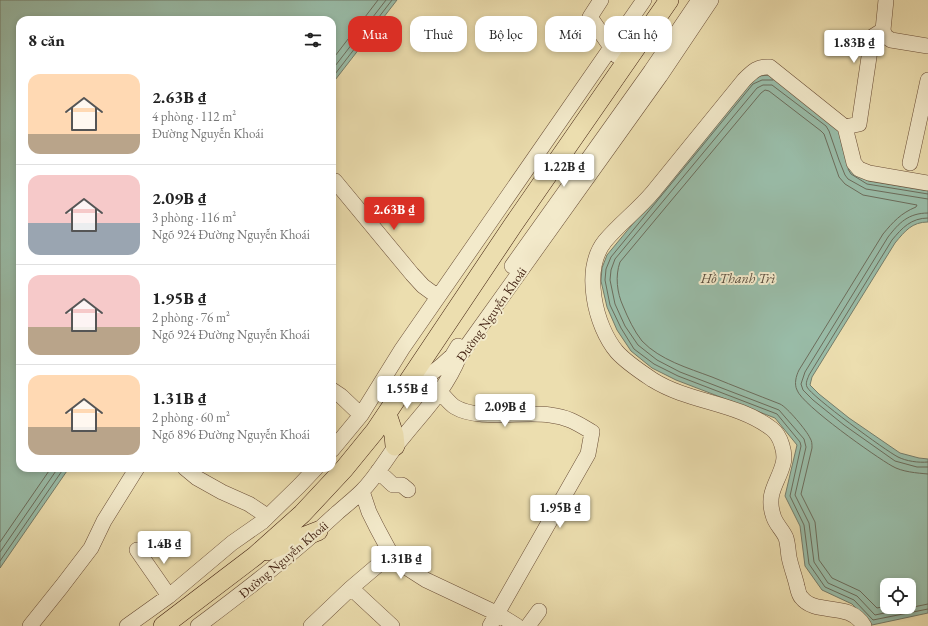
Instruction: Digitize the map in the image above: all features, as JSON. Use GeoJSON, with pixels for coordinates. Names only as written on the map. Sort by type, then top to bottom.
{"type":"FeatureCollection","features":[{"type":"Feature","properties":{"kind":"main road","name":"Đường Nguyễn Khoái"},"geometry":{"type":"LineString","coordinates":[[163,626],[255,556],[302,514],[339,474],[375,431],[513,225],[669,0]]}},
{"type":"Feature","properties":{"kind":"main road"},"geometry":{"type":"LineString","coordinates":[[387,414],[394,435],[395,446]]}},
{"type":"Feature","properties":{"kind":"main road"},"geometry":{"type":"LineString","coordinates":[[255,556],[318,531]]}},
{"type":"Feature","properties":{"kind":"street"},"geometry":{"type":"LineString","coordinates":[[601,0],[590,17],[604,38]]}},
{"type":"Feature","properties":{"kind":"street"},"geometry":{"type":"LineString","coordinates":[[633,16],[644,0]]}},
{"type":"Feature","properties":{"kind":"street","name":"Đường Nguyễn Khoái"},"geometry":{"type":"LineString","coordinates":[[198,626],[264,577],[362,491],[395,446],[448,381],[456,356],[470,327],[651,71],[699,0]]}},
{"type":"Feature","properties":{"kind":"street","name":"Đường Nguyễn Khoái"},"geometry":{"type":"LineString","coordinates":[[401,391],[417,385],[456,356],[660,76],[712,0]]}},
{"type":"Feature","properties":{"kind":"street"},"geometry":{"type":"LineString","coordinates":[[886,0],[883,30],[885,36],[890,40],[928,46]]}},
{"type":"Feature","properties":{"kind":"street"},"geometry":{"type":"LineString","coordinates":[[845,126],[859,124],[872,38],[883,30]]}},
{"type":"Feature","properties":{"kind":"street"},"geometry":{"type":"LineString","coordinates":[[336,445],[361,416],[402,349],[609,52]]}},
{"type":"Feature","properties":{"kind":"street"},"geometry":{"type":"LineString","coordinates":[[614,52],[624,64]]}},
{"type":"Feature","properties":{"kind":"street"},"geometry":{"type":"LineString","coordinates":[[864,626],[856,616],[849,612],[820,608],[810,604],[800,597],[789,559],[786,538],[773,517],[771,509],[773,487],[784,463],[780,438],[774,430],[735,409],[690,397],[669,388],[655,381],[630,364],[617,352],[603,329],[594,299],[592,277],[595,262],[604,243],[650,196],[744,80],[754,70],[762,67],[770,67],[845,126],[854,163],[859,169],[870,173],[928,183]]}},
{"type":"Feature","properties":{"kind":"street"},"geometry":{"type":"LineString","coordinates":[[910,163],[928,80]]}},
{"type":"Feature","properties":{"kind":"street"},"geometry":{"type":"LineString","coordinates":[[336,182],[412,274],[438,297]]}},
{"type":"Feature","properties":{"kind":"street"},"geometry":{"type":"LineString","coordinates":[[440,392],[455,407],[472,414],[532,413],[550,415],[572,420],[592,432],[588,454],[493,620]]}},
{"type":"Feature","properties":{"kind":"street"},"geometry":{"type":"LineString","coordinates":[[336,393],[361,416]]}},
{"type":"Feature","properties":{"kind":"street"},"geometry":{"type":"LineString","coordinates":[[378,471],[393,485],[402,485],[408,490]]}},
{"type":"Feature","properties":{"kind":"street"},"geometry":{"type":"LineString","coordinates":[[30,626],[91,548],[104,521],[135,472]]}},
{"type":"Feature","properties":{"kind":"street"},"geometry":{"type":"LineString","coordinates":[[189,472],[196,478],[249,504],[267,516]]}},
{"type":"Feature","properties":{"kind":"street"},"geometry":{"type":"LineString","coordinates":[[127,626],[169,596],[232,543],[267,516],[312,472]]}},
{"type":"Feature","properties":{"kind":"street"},"geometry":{"type":"LineString","coordinates":[[362,491],[369,512],[391,554],[402,564],[493,620],[517,626]]}},
{"type":"Feature","properties":{"kind":"street"},"geometry":{"type":"LineString","coordinates":[[137,550],[169,596]]}},
{"type":"Feature","properties":{"kind":"street"},"geometry":{"type":"LineString","coordinates":[[318,624],[351,588],[391,554]]}},
{"type":"Feature","properties":{"kind":"street"},"geometry":{"type":"LineString","coordinates":[[351,588],[392,626]]}},
{"type":"Feature","properties":{"kind":"street"},"geometry":{"type":"LineString","coordinates":[[528,626],[539,611]]}},
{"type":"Feature","properties":{"kind":"water"},"geometry":{"type":"Polygon","coordinates":[[[0,0],[397,0],[385,16],[348,16],[348,52],[357,52],[336,79],[336,16],[16,16],[16,472],[66,472],[0,568],[0,0]]]}},
{"type":"Feature","properties":{"kind":"water","name":"Hồ Thanh Trì"},"geometry":{"type":"Polygon","coordinates":[[[769,75],[838,127],[853,171],[868,181],[928,191],[928,222],[913,225],[895,243],[812,377],[810,385],[849,418],[900,453],[928,459],[928,613],[872,625],[852,604],[822,590],[805,566],[800,526],[785,496],[797,445],[775,418],[676,380],[652,368],[631,351],[617,330],[607,307],[601,281],[602,268],[607,255],[751,81],[760,76],[769,75]]]}}]}
